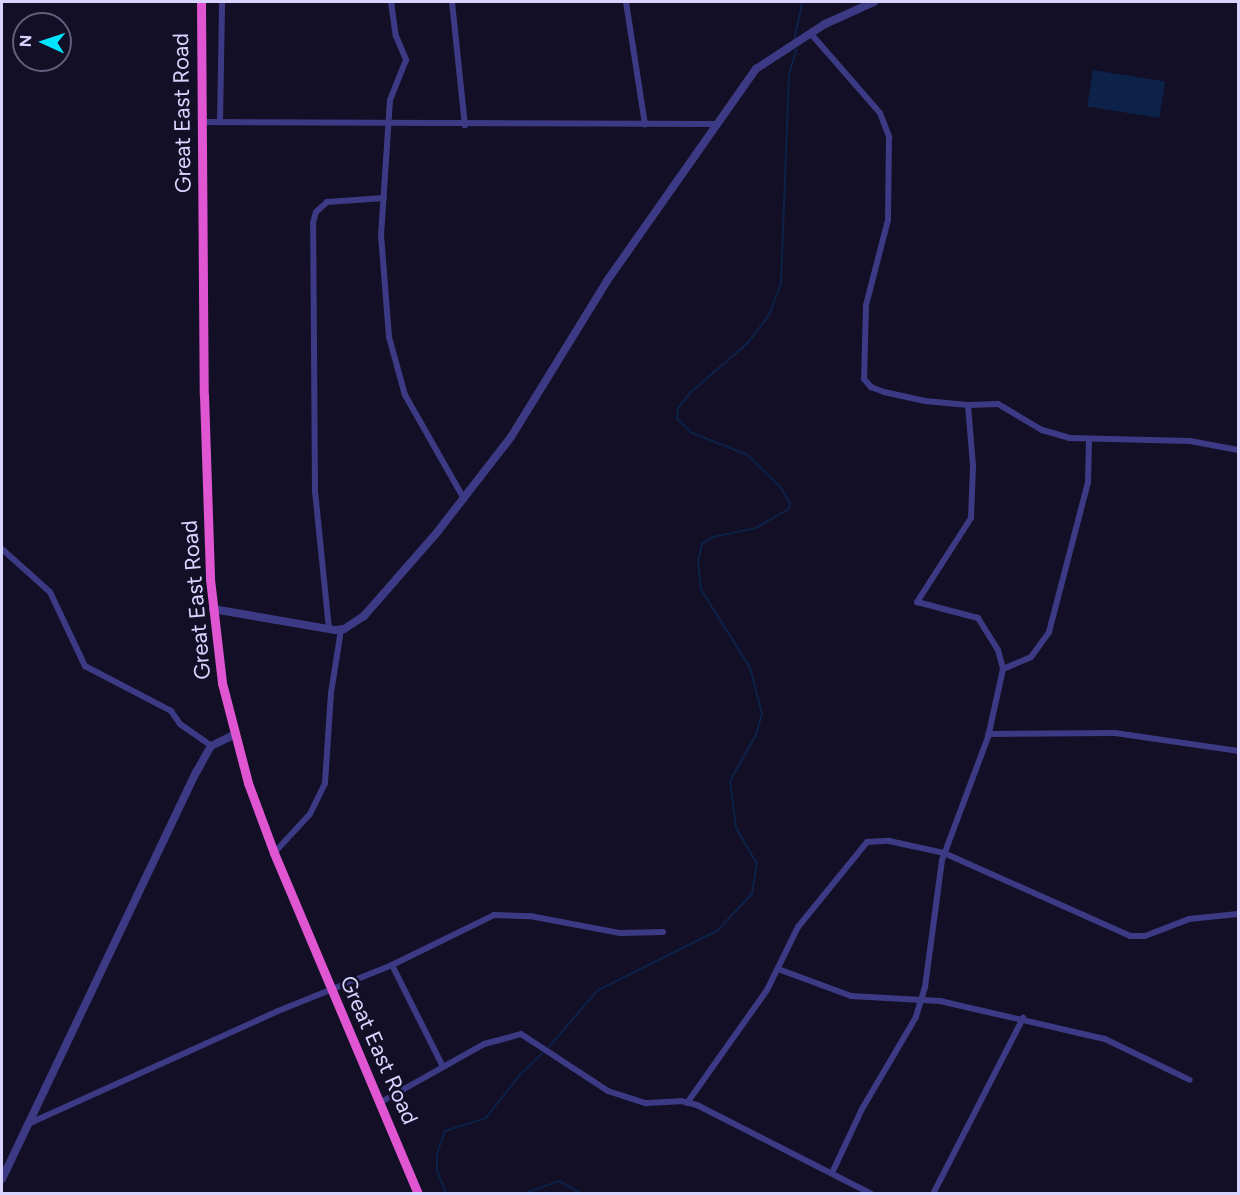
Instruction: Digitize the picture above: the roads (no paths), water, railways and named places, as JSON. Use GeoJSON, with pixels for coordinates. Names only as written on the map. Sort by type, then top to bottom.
{"type":"FeatureCollection","features":[{"type":"Feature","properties":{"kind":"highway","name":"Great East Road"},"geometry":{"type":"LineString","coordinates":[[201,2],[204,395],[213,609],[218,662],[234,735],[274,854],[329,989],[381,1102],[418,1194]]}},
{"type":"Feature","properties":{"kind":"street"},"geometry":{"type":"LineString","coordinates":[[220,122],[222,2]]}},
{"type":"Feature","properties":{"kind":"street"},"geometry":{"type":"LineString","coordinates":[[392,2],[396,36],[406,60],[392,90],[384,198],[383,277],[393,361],[410,405],[464,499]]}},
{"type":"Feature","properties":{"kind":"street"},"geometry":{"type":"LineString","coordinates":[[452,2],[465,125]]}},
{"type":"Feature","properties":{"kind":"street"},"geometry":{"type":"LineString","coordinates":[[626,2],[645,125]]}},
{"type":"Feature","properties":{"kind":"street"},"geometry":{"type":"LineString","coordinates":[[274,854],[310,814],[325,783],[331,693],[341,630],[381,598],[464,499],[525,417],[609,278],[756,69],[812,35],[825,24],[874,2]]}},
{"type":"Feature","properties":{"kind":"street"},"geometry":{"type":"LineString","coordinates":[[812,35],[874,106],[889,137],[888,220],[866,305],[864,379],[871,387],[884,392],[968,405],[998,404],[1042,430],[1089,440],[1190,441],[1239,450]]}},
{"type":"Feature","properties":{"kind":"street"},"geometry":{"type":"LineString","coordinates":[[201,122],[465,125],[716,123]]}},
{"type":"Feature","properties":{"kind":"street"},"geometry":{"type":"LineString","coordinates":[[329,629],[315,490],[313,223],[316,212],[327,202],[384,198]]}},
{"type":"Feature","properties":{"kind":"street"},"geometry":{"type":"LineString","coordinates":[[833,1171],[866,1101],[908,1035],[922,999],[944,853],[988,734],[1003,669],[998,650],[978,618],[917,602],[971,518],[973,466],[968,405]]}},
{"type":"Feature","properties":{"kind":"street"},"geometry":{"type":"LineString","coordinates":[[1003,669],[1031,657],[1049,632],[1088,482],[1089,440]]}},
{"type":"Feature","properties":{"kind":"street"},"geometry":{"type":"LineString","coordinates":[[2,549],[50,592],[85,666],[171,711],[180,724],[211,746]]}},
{"type":"Feature","properties":{"kind":"street"},"geometry":{"type":"LineString","coordinates":[[213,609],[341,630]]}},
{"type":"Feature","properties":{"kind":"street"},"geometry":{"type":"LineString","coordinates":[[988,734],[1114,733],[1239,751]]}},
{"type":"Feature","properties":{"kind":"street"},"geometry":{"type":"LineString","coordinates":[[2,1179],[211,746],[234,735]]}},
{"type":"Feature","properties":{"kind":"street"},"geometry":{"type":"LineString","coordinates":[[687,1103],[778,969],[793,934],[863,844],[890,841],[944,853],[1130,936],[1145,936],[1189,919],[1239,914]]}},
{"type":"Feature","properties":{"kind":"street"},"geometry":{"type":"LineString","coordinates":[[30,1123],[329,989],[392,965],[494,915],[530,916],[620,933],[663,932]]}},
{"type":"Feature","properties":{"kind":"street"},"geometry":{"type":"LineString","coordinates":[[392,965],[443,1067]]}},
{"type":"Feature","properties":{"kind":"street"},"geometry":{"type":"LineString","coordinates":[[778,969],[851,996],[922,999],[1023,1018],[1117,1043],[1190,1080]]}},
{"type":"Feature","properties":{"kind":"street"},"geometry":{"type":"LineString","coordinates":[[933,1194],[1023,1018]]}},
{"type":"Feature","properties":{"kind":"street"},"geometry":{"type":"LineString","coordinates":[[381,1102],[484,1044],[521,1034],[618,1095],[645,1103],[687,1103],[833,1171],[872,1194]]}},
{"type":"Feature","properties":{"kind":"water"},"geometry":{"type":"Polygon","coordinates":[[[1093,70],[1165,81],[1159,118],[1087,107],[1093,70]]]}},
{"type":"Feature","properties":{"kind":"waterway"},"geometry":{"type":"LineString","coordinates":[[794,41],[802,2]]}},
{"type":"Feature","properties":{"kind":"waterway"},"geometry":{"type":"LineString","coordinates":[[549,1047],[597,991],[717,931],[752,894],[757,864],[736,828],[730,781],[756,735],[762,714],[750,668],[701,590],[698,562],[702,544],[713,537],[756,528],[789,509],[790,504],[780,487],[747,455],[691,433],[677,419],[678,409],[690,393],[748,343],[769,315],[781,283],[789,75],[796,50]]}},
{"type":"Feature","properties":{"kind":"waterway"},"geometry":{"type":"LineString","coordinates":[[446,1194],[437,1171],[437,1154],[445,1131],[486,1118],[519,1076],[542,1054]]}},
{"type":"Feature","properties":{"kind":"waterway"},"geometry":{"type":"LineString","coordinates":[[522,1194],[559,1181],[582,1194]]}}]}
